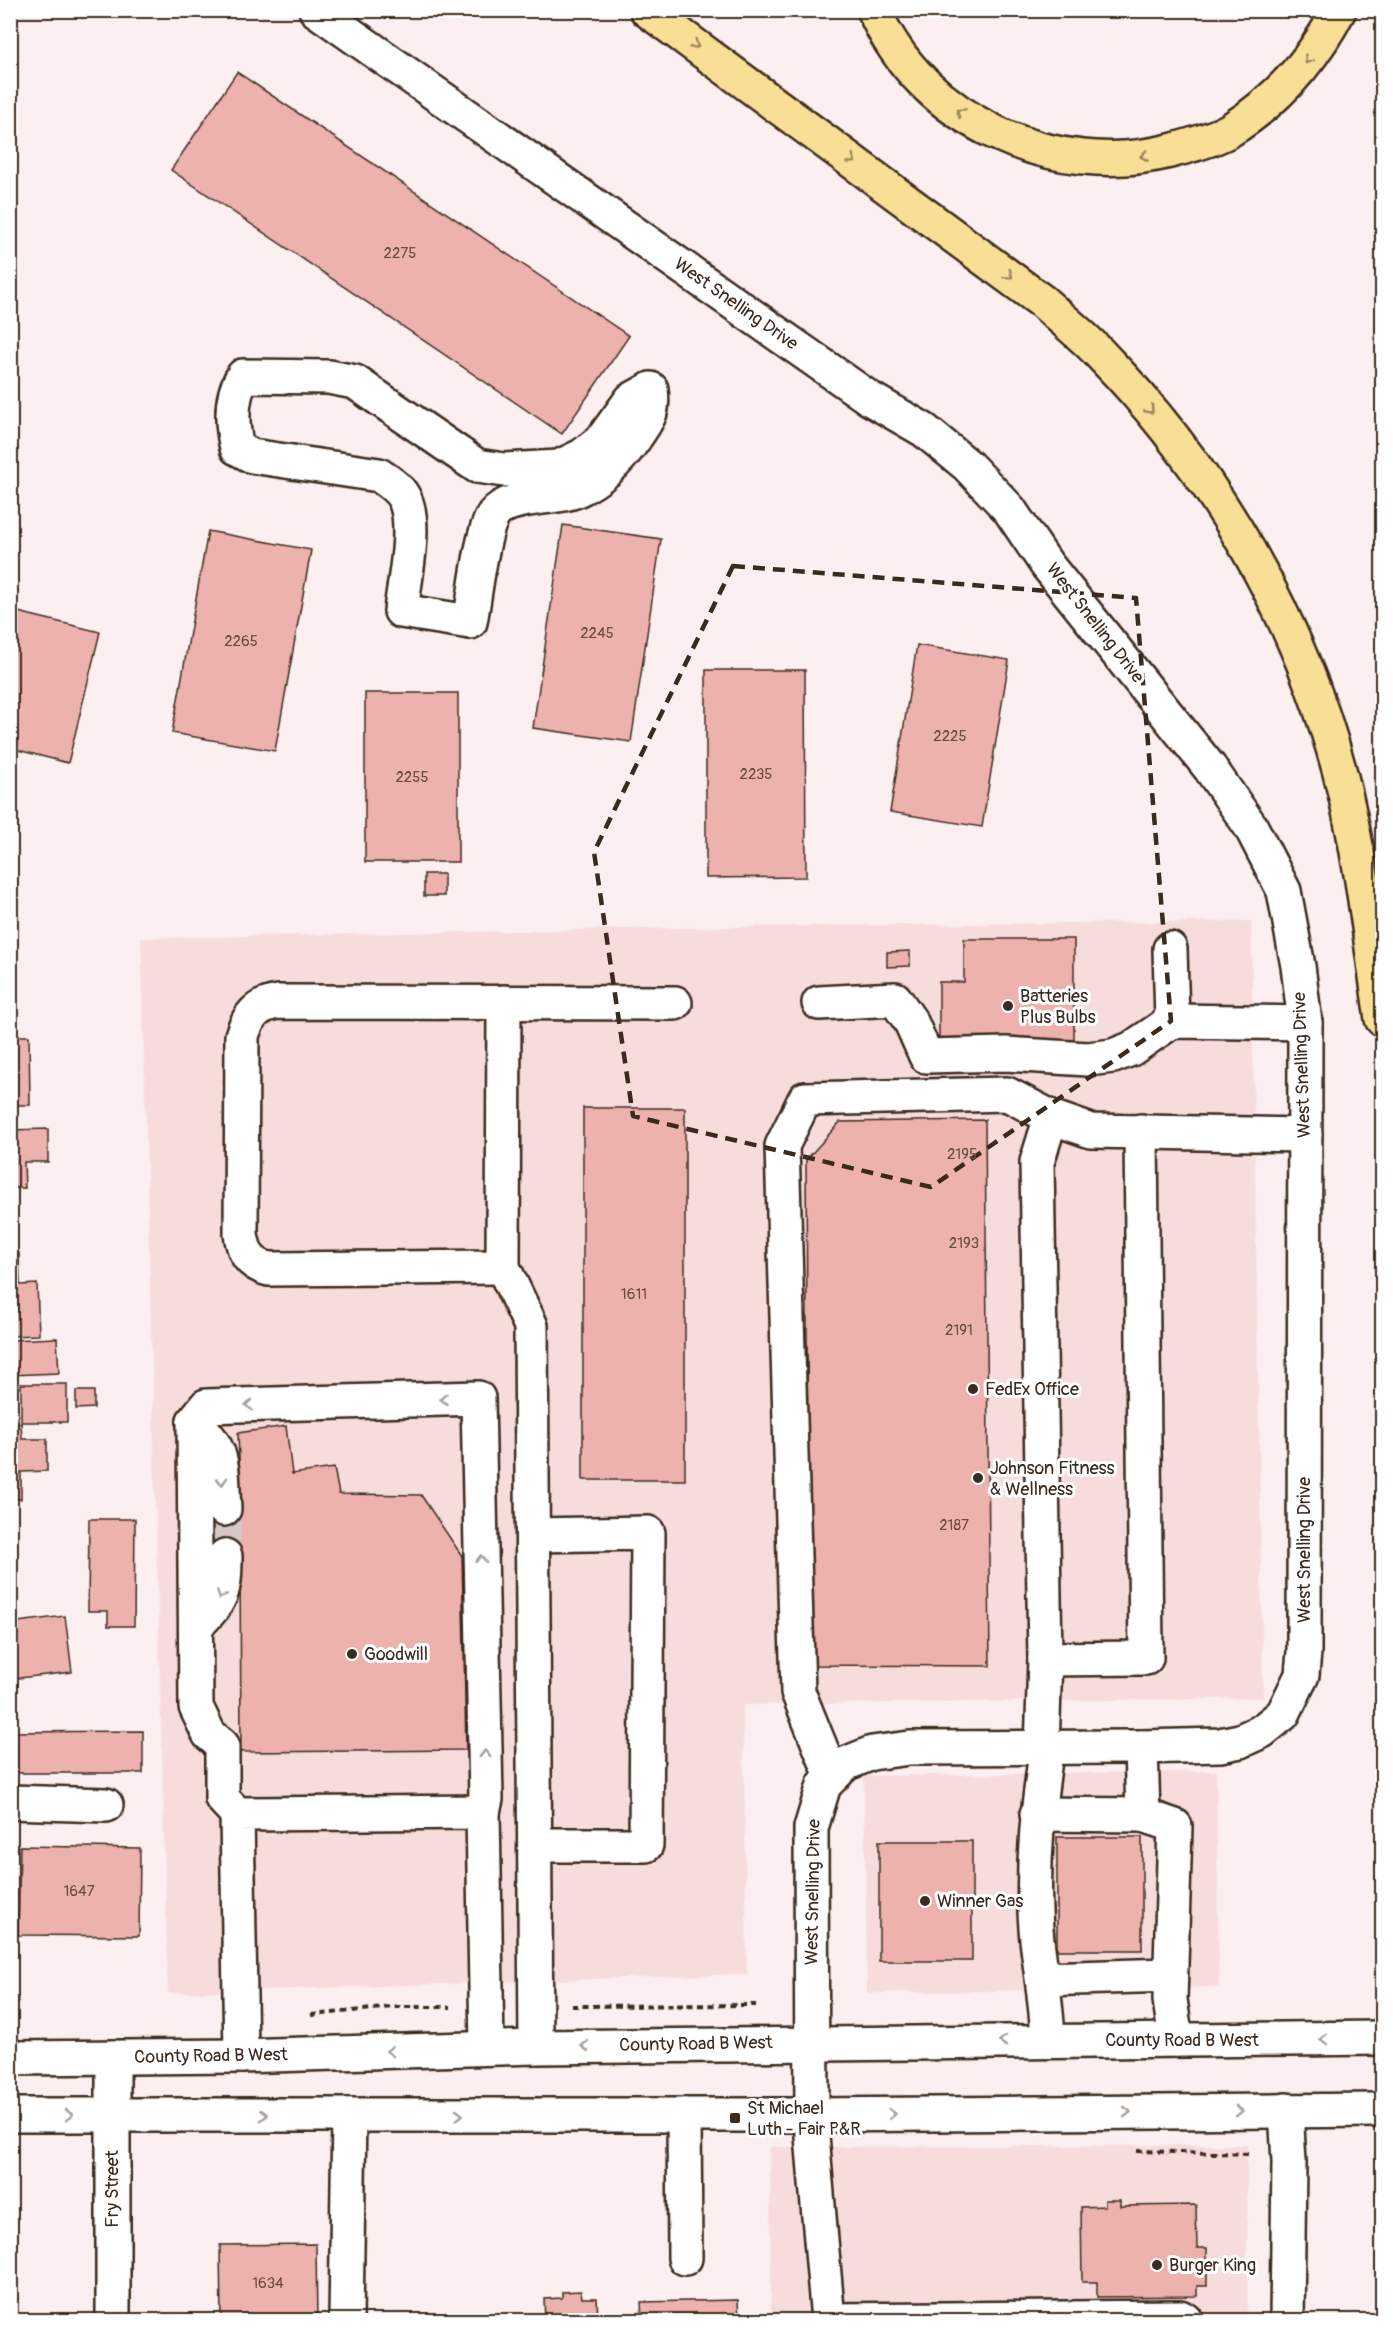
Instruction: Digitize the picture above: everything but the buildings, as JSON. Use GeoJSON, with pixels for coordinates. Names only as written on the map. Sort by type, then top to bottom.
{"type":"FeatureCollection","features":[{"type":"Feature","properties":{"kind":"highway"},"geometry":{"type":"LineString","coordinates":[[647,10],[1043,302],[1103,356],[1167,429],[1224,508],[1272,592],[1311,681],[1342,784],[1358,860],[1383,1019]]}},
{"type":"Feature","properties":{"kind":"highway"},"geometry":{"type":"LineString","coordinates":[[874,10],[881,27],[903,59],[926,84],[950,105],[981,126],[1008,140],[1041,150],[1077,158],[1120,159],[1188,147],[1228,131],[1268,102],[1302,70],[1339,10]]}},
{"type":"Feature","properties":{"kind":"street","name":"West Snelling Drive"},"geometry":{"type":"LineString","coordinates":[[316,10],[869,398],[924,430],[967,465],[1009,509],[1047,565],[1210,768],[1251,827],[1284,891],[1298,966],[1305,1023],[1304,1652],[1302,1675],[1294,1696],[1276,1722],[1240,1741],[1220,1745],[1141,1747],[910,1748],[872,1753],[845,1764],[824,1785],[817,1800],[811,1828],[812,2115],[828,2320]]}},
{"type":"Feature","properties":{"kind":"street"},"geometry":{"type":"LineString","coordinates":[[243,376],[329,377],[355,382],[477,466],[504,470],[559,467],[582,456],[602,440],[631,400],[651,389],[654,410],[622,457],[596,480],[575,491],[510,504],[495,513],[486,532],[470,622],[401,611],[410,524],[406,501],[395,485],[379,475],[252,456],[237,448],[233,433],[233,392],[243,376]]}},
{"type":"Feature","properties":{"kind":"street"},"geometry":{"type":"LineString","coordinates":[[1170,949],[1172,1021]]}},
{"type":"Feature","properties":{"kind":"street"},"geometry":{"type":"LineString","coordinates":[[819,1003],[895,999],[911,1022],[927,1056],[1006,1054],[1088,1059],[1113,1056],[1131,1049],[1172,1021],[1305,1023]]}},
{"type":"Feature","properties":{"kind":"street"},"geometry":{"type":"LineString","coordinates":[[504,1267],[268,1269],[258,1266],[249,1259],[243,1248],[242,1036],[255,1010],[265,1004],[278,1002],[675,1003]]}},
{"type":"Feature","properties":{"kind":"street"},"geometry":{"type":"LineString","coordinates":[[504,1002],[504,1267],[531,1326],[536,2047]]}},
{"type":"Feature","properties":{"kind":"street"},"geometry":{"type":"LineString","coordinates":[[1006,1054],[1007,1094]]}},
{"type":"Feature","properties":{"kind":"street"},"geometry":{"type":"LineString","coordinates":[[832,1776],[798,1692],[782,1146],[805,1099],[1007,1094],[1050,1117],[1091,1131],[1305,1135]]}},
{"type":"Feature","properties":{"kind":"street"},"geometry":{"type":"LineString","coordinates":[[1048,2041],[1037,1939],[1036,1814],[1045,1748],[1045,1659],[1037,1162],[1050,1117]]}},
{"type":"Feature","properties":{"kind":"street"},"geometry":{"type":"LineString","coordinates":[[1045,1659],[1146,1658],[1141,1131]]}},
{"type":"Feature","properties":{"kind":"street"},"geometry":{"type":"LineString","coordinates":[[241,2055],[237,1814],[222,1798],[222,1745],[209,1734],[196,1707],[194,1421],[206,1406],[478,1398],[486,1788],[483,1812],[487,2048]]}},
{"type":"Feature","properties":{"kind":"street"},"geometry":{"type":"LineString","coordinates":[[194,1421],[214,1440],[221,1458],[224,1509]]}},
{"type":"Feature","properties":{"kind":"street"},"geometry":{"type":"LineString","coordinates":[[533,1535],[648,1533],[646,1845],[535,1845]]}},
{"type":"Feature","properties":{"kind":"street"},"geometry":{"type":"LineString","coordinates":[[196,1626],[219,1603],[225,1587],[225,1557]]}},
{"type":"Feature","properties":{"kind":"street"},"geometry":{"type":"LineString","coordinates":[[1141,1747],[1143,1815]]}},
{"type":"Feature","properties":{"kind":"street"},"geometry":{"type":"LineString","coordinates":[[10,1802],[106,1805]]}},
{"type":"Feature","properties":{"kind":"street"},"geometry":{"type":"LineString","coordinates":[[237,1814],[483,1812]]}},
{"type":"Feature","properties":{"kind":"street"},"geometry":{"type":"LineString","coordinates":[[1036,1814],[1143,1815],[1174,1826],[1170,2000],[1176,2040]]}},
{"type":"Feature","properties":{"kind":"street"},"geometry":{"type":"LineString","coordinates":[[1043,1979],[1170,1975]]}},
{"type":"Feature","properties":{"kind":"street","name":"County Road B West"},"geometry":{"type":"LineString","coordinates":[[10,2058],[241,2055],[536,2047],[1383,2038]]}},
{"type":"Feature","properties":{"kind":"street","name":"Fry Street"},"geometry":{"type":"LineString","coordinates":[[112,2057],[113,2320]]}},
{"type":"Feature","properties":{"kind":"street"},"geometry":{"type":"LineString","coordinates":[[1286,2110],[1289,2162],[1287,2320]]}},
{"type":"Feature","properties":{"kind":"street"},"geometry":{"type":"LineString","coordinates":[[10,2115],[812,2115],[1383,2110]]}},
{"type":"Feature","properties":{"kind":"street"},"geometry":{"type":"LineString","coordinates":[[346,2320],[349,2115]]}},
{"type":"Feature","properties":{"kind":"street"},"geometry":{"type":"LineString","coordinates":[[684,2115],[685,2258]]}},
{"type":"Feature","properties":{"kind":"street"},"geometry":{"type":"LineString","coordinates":[[828,2320],[1180,2317],[1186,2320]]}},
{"type":"Feature","properties":{"kind":"path"},"geometry":{"type":"LineString","coordinates":[[536,2006],[749,2005]]}},
{"type":"Feature","properties":{"kind":"path"},"geometry":{"type":"LineString","coordinates":[[303,2015],[393,2007],[486,2007]]}},
{"type":"Feature","properties":{"kind":"highlighted area"},"geometry":{"type":"Polygon","coordinates":[[[733,566],[1136,598],[1171,1021],[931,1187],[633,1116],[594,852],[733,566]]]}},
{"type":"Feature","properties":{"kind":"shaded area"},"geometry":{"type":"Polygon","coordinates":[[[1251,921],[1263,1698],[743,1705],[747,1974],[168,1993],[141,938],[728,927],[1251,921]]]}},
{"type":"Feature","properties":{"kind":"shaded area"},"geometry":{"type":"Polygon","coordinates":[[[1216,1771],[1219,1987],[867,1993],[864,1776],[1216,1771]]]}},
{"type":"Feature","properties":{"kind":"shaded area"},"geometry":{"type":"Polygon","coordinates":[[[1247,2145],[1247,2320],[771,2320],[770,2147],[1247,2145]]]}},
{"type":"Feature","properties":{"kind":"tunnel"},"geometry":{"type":"LineString","coordinates":[[224,1509],[225,1556]]}},
{"type":"Feature","properties":{"kind":"place","name":"Batteries Plus Bulbs"},"geometry":{"type":"Point","coordinates":[1008,1006]}},
{"type":"Feature","properties":{"kind":"place","name":"FedEx Office"},"geometry":{"type":"Point","coordinates":[973,1389]}},
{"type":"Feature","properties":{"kind":"place","name":"Johnson Fitness & Wellness"},"geometry":{"type":"Point","coordinates":[978,1478]}},
{"type":"Feature","properties":{"kind":"place","name":"Goodwill"},"geometry":{"type":"Point","coordinates":[352,1654]}},
{"type":"Feature","properties":{"kind":"place","name":"Winner Gas"},"geometry":{"type":"Point","coordinates":[925,1901]}},
{"type":"Feature","properties":{"kind":"place","name":"St Michael Luth - Fair P&R"},"geometry":{"type":"Point","coordinates":[735,2118]}},
{"type":"Feature","properties":{"kind":"place","name":"Burger King"},"geometry":{"type":"Point","coordinates":[1157,2265]}}]}
